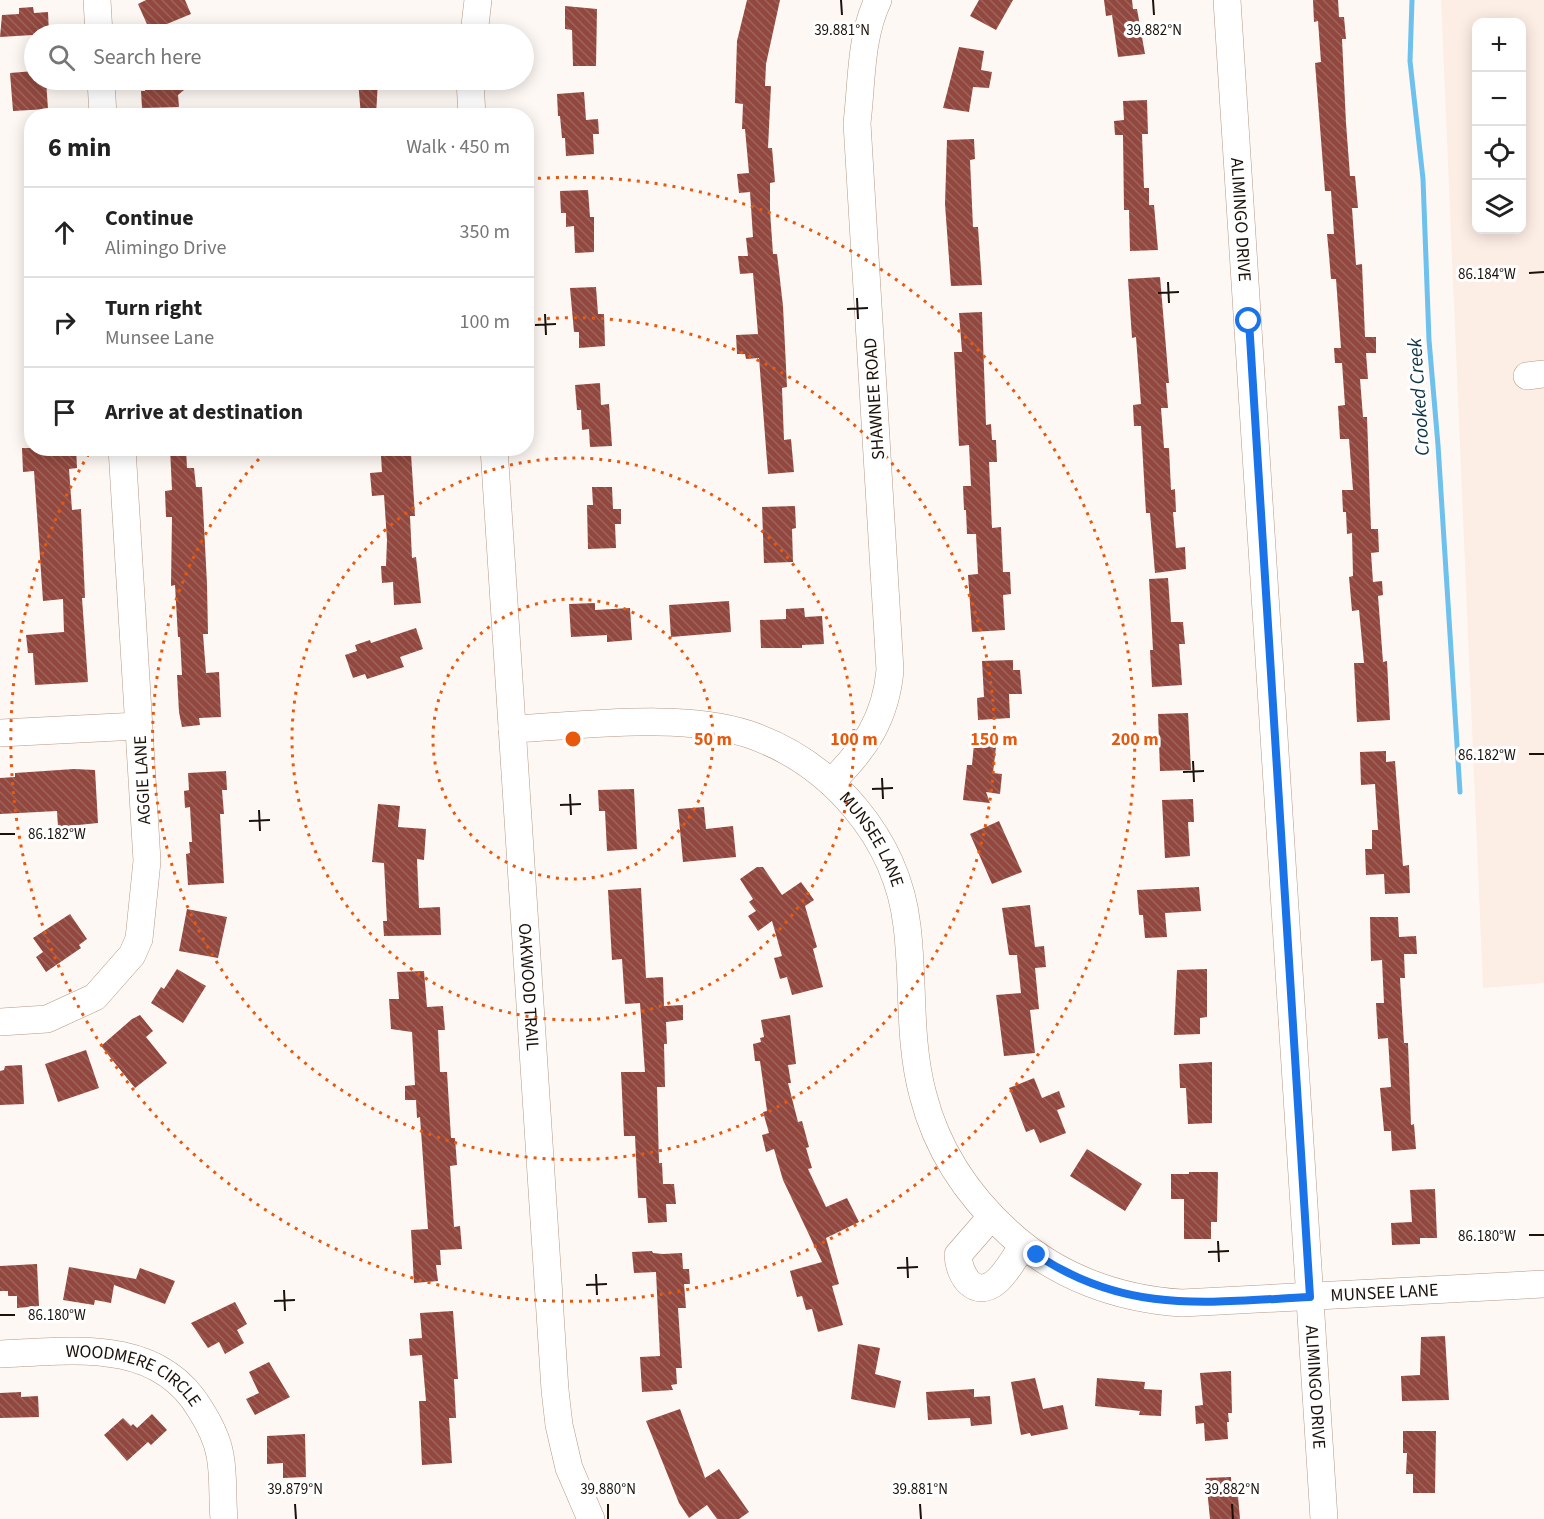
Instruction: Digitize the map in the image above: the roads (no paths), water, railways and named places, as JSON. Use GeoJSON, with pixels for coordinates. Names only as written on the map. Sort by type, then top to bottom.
{"type":"FeatureCollection","features":[{"type":"Feature","properties":{"kind":"street"},"geometry":{"type":"LineString","coordinates":[[97,0],[98,24]]}},
{"type":"Feature","properties":{"kind":"street"},"geometry":{"type":"LineString","coordinates":[[475,24],[478,0]]}},
{"type":"Feature","properties":{"kind":"street","name":"SHAWNEE ROAD"},"geometry":{"type":"LineString","coordinates":[[831,782],[851,764],[867,743],[885,704],[890,670],[857,123],[860,72],[868,30],[878,0]]}},
{"type":"Feature","properties":{"kind":"street","name":"ALIMINGO DRIVE"},"geometry":{"type":"LineString","coordinates":[[1227,0],[1324,1519]]}},
{"type":"Feature","properties":{"kind":"street"},"geometry":{"type":"LineString","coordinates":[[102,90],[103,108]]}},
{"type":"Feature","properties":{"kind":"street"},"geometry":{"type":"LineString","coordinates":[[471,90],[472,108]]}},
{"type":"Feature","properties":{"kind":"street","name":"AGGIE LANE"},"geometry":{"type":"LineString","coordinates":[[0,1022],[47,1019],[95,997],[132,955],[139,939],[147,861],[122,456]]}},
{"type":"Feature","properties":{"kind":"street","name":"OAKWOOD TRAIL"},"geometry":{"type":"LineString","coordinates":[[495,456],[555,1390],[559,1425],[570,1468],[591,1519]]}},
{"type":"Feature","properties":{"kind":"street","name":"MUNSEE LANE"},"geometry":{"type":"LineString","coordinates":[[512,729],[676,722],[712,725],[771,743],[810,765],[831,782],[866,821],[884,851],[900,892],[907,926],[914,1048],[923,1098],[945,1154],[963,1184],[991,1217],[1023,1246],[1081,1280],[1140,1298],[1199,1303],[1544,1284]]}},
{"type":"Feature","properties":{"kind":"street"},"geometry":{"type":"LineString","coordinates":[[0,733],[138,726]]}},
{"type":"Feature","properties":{"kind":"street"},"geometry":{"type":"LineString","coordinates":[[991,1217],[958,1255],[959,1268],[964,1279],[973,1286],[985,1286],[996,1282],[1023,1246]]}},
{"type":"Feature","properties":{"kind":"street","name":"WOODMERE CIRCLE"},"geometry":{"type":"LineString","coordinates":[[0,1354],[103,1351],[146,1362],[175,1380],[194,1399],[212,1429],[220,1463],[224,1519]]}},
{"type":"Feature","properties":{"kind":"waterway","name":"Crooked Creek"},"geometry":{"type":"LineString","coordinates":[[1412,0],[1410,61],[1423,179],[1429,340],[1460,792]]}}]}
